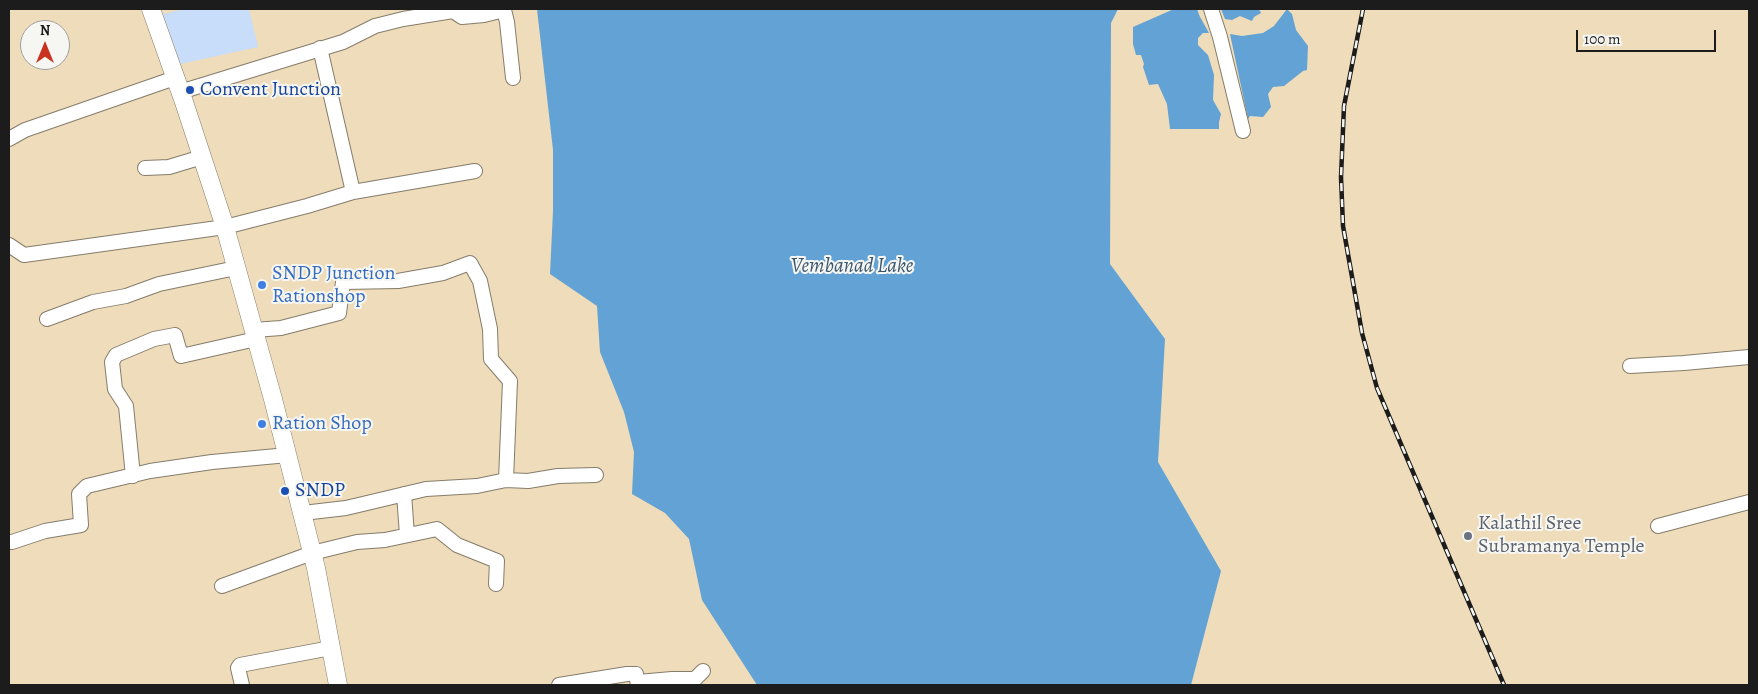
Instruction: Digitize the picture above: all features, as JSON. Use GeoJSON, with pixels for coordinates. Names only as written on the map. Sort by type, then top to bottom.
{"type":"FeatureCollection","features":[{"type":"Feature","properties":{"kind":"main road"},"geometry":{"type":"LineString","coordinates":[[151,9],[225,227],[255,334],[303,513],[338,685]]}},
{"type":"Feature","properties":{"kind":"street"},"geometry":{"type":"LineString","coordinates":[[1210,9],[1220,36],[1243,131]]}},
{"type":"Feature","properties":{"kind":"street"},"geometry":{"type":"LineString","coordinates":[[9,139],[25,130],[178,85],[213,83],[255,68],[344,42],[375,26],[453,10],[462,17],[484,15],[504,10],[513,78]]}},
{"type":"Feature","properties":{"kind":"street"},"geometry":{"type":"LineString","coordinates":[[320,48],[352,192]]}},
{"type":"Feature","properties":{"kind":"street"},"geometry":{"type":"LineString","coordinates":[[145,168],[169,167],[202,157]]}},
{"type":"Feature","properties":{"kind":"street"},"geometry":{"type":"LineString","coordinates":[[9,245],[24,255],[225,227],[307,206],[352,192],[475,171]]}},
{"type":"Feature","properties":{"kind":"street"},"geometry":{"type":"LineString","coordinates":[[132,476],[126,406],[115,389],[112,362],[116,355],[154,339],[175,335],[181,356],[255,334],[339,314],[343,282],[398,281],[443,273],[470,263],[480,281],[490,330],[491,359],[510,381],[506,480]]}},
{"type":"Feature","properties":{"kind":"street"},"geometry":{"type":"LineString","coordinates":[[47,319],[93,302],[126,296],[159,284],[236,268]]}},
{"type":"Feature","properties":{"kind":"street"},"geometry":{"type":"LineString","coordinates":[[1630,366],[1749,357]]}},
{"type":"Feature","properties":{"kind":"street"},"geometry":{"type":"LineString","coordinates":[[9,542],[45,531],[81,525],[80,494],[87,486],[150,471],[212,462],[288,455]]}},
{"type":"Feature","properties":{"kind":"street"},"geometry":{"type":"LineString","coordinates":[[303,513],[346,508],[426,489],[477,486],[506,480],[528,481],[558,476],[596,475]]}},
{"type":"Feature","properties":{"kind":"street"},"geometry":{"type":"LineString","coordinates":[[404,494],[407,535]]}},
{"type":"Feature","properties":{"kind":"street"},"geometry":{"type":"LineString","coordinates":[[1658,526],[1749,502]]}},
{"type":"Feature","properties":{"kind":"street"},"geometry":{"type":"LineString","coordinates":[[222,586],[312,553],[357,542],[385,540],[438,529],[457,545],[497,561],[496,584]]}},
{"type":"Feature","properties":{"kind":"street"},"geometry":{"type":"LineString","coordinates":[[242,685],[238,668],[240,665],[331,648]]}},
{"type":"Feature","properties":{"kind":"street"},"geometry":{"type":"LineString","coordinates":[[559,685],[627,674],[636,674],[638,683],[672,679],[695,679],[703,671]]}},
{"type":"Feature","properties":{"kind":"shaded area"},"geometry":{"type":"Polygon","coordinates":[[[185,9],[249,9],[258,47],[180,64],[163,14],[185,9]]]}},
{"type":"Feature","properties":{"kind":"water","name":"Vembanad Lake"},"geometry":{"type":"Polygon","coordinates":[[[537,9],[1118,9],[1111,23],[1110,264],[1165,339],[1158,462],[1221,571],[1191,685],[757,685],[702,600],[689,539],[665,513],[632,494],[634,452],[624,412],[600,352],[597,306],[550,274],[553,150],[537,9]]]}},
{"type":"Feature","properties":{"kind":"water"},"geometry":{"type":"Polygon","coordinates":[[[1174,9],[1197,9],[1209,33],[1203,33],[1198,38],[1198,45],[1208,55],[1214,75],[1213,100],[1221,114],[1219,129],[1170,129],[1167,104],[1158,84],[1149,85],[1141,55],[1136,55],[1133,44],[1133,27],[1174,9]]]}},
{"type":"Feature","properties":{"kind":"water"},"geometry":{"type":"Polygon","coordinates":[[[1221,9],[1259,9],[1261,13],[1254,17],[1252,21],[1240,16],[1232,20],[1225,19],[1221,9]]]}},
{"type":"Feature","properties":{"kind":"water"},"geometry":{"type":"Polygon","coordinates":[[[1287,9],[1292,14],[1296,30],[1308,46],[1307,70],[1284,86],[1273,87],[1268,94],[1271,107],[1263,117],[1250,116],[1248,119],[1230,34],[1242,36],[1263,33],[1274,26],[1287,9]]]}},
{"type":"Feature","properties":{"kind":"railway"},"geometry":{"type":"LineString","coordinates":[[1363,9],[1344,106],[1341,177],[1343,226],[1362,333],[1377,388],[1504,685]]}},
{"type":"Feature","properties":{"kind":"place","name":"Convent Junction"},"geometry":{"type":"Point","coordinates":[190,90]}},
{"type":"Feature","properties":{"kind":"place","name":"SNDP Junction Rationshop"},"geometry":{"type":"Point","coordinates":[262,285]}},
{"type":"Feature","properties":{"kind":"place","name":"Ration Shop"},"geometry":{"type":"Point","coordinates":[262,424]}},
{"type":"Feature","properties":{"kind":"place","name":"SNDP"},"geometry":{"type":"Point","coordinates":[285,491]}},
{"type":"Feature","properties":{"kind":"place","name":"Kalathil Sree Subramanya Temple"},"geometry":{"type":"Point","coordinates":[1468,536]}}]}
